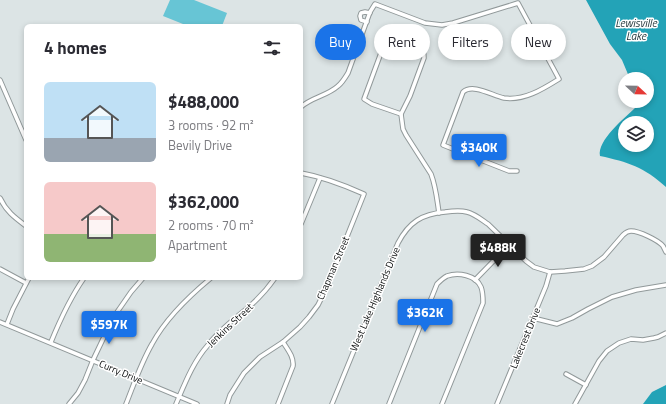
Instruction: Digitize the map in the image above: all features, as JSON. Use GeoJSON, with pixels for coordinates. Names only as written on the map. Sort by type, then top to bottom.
{"type":"FeatureCollection","features":[{"type":"Feature","properties":{"kind":"street"},"geometry":{"type":"LineString","coordinates":[[303,105],[310,100],[337,87],[348,74],[366,22],[375,4],[425,23],[442,25],[453,24],[518,3],[559,79],[529,96],[519,98],[505,99],[474,88],[466,89],[463,92],[443,145],[509,171],[518,171]]}},
{"type":"Feature","properties":{"kind":"street"},"geometry":{"type":"LineString","coordinates":[[366,22],[361,20],[361,13],[370,13]]}},
{"type":"Feature","properties":{"kind":"street"},"geometry":{"type":"LineString","coordinates":[[401,114],[372,104],[364,99],[384,42],[387,39],[400,39],[417,45],[422,48],[424,52],[424,58],[410,96],[401,114],[403,129],[434,180],[439,213]]}},
{"type":"Feature","properties":{"kind":"street"},"geometry":{"type":"LineString","coordinates":[[0,80],[24,135]]}},
{"type":"Feature","properties":{"kind":"street"},"geometry":{"type":"LineString","coordinates":[[303,174],[320,178],[303,219]]}},
{"type":"Feature","properties":{"kind":"street","name":"Chapman Street"},"geometry":{"type":"LineString","coordinates":[[227,404],[230,395],[244,373],[260,358],[283,342],[300,327],[318,305],[326,289],[364,194],[344,185],[320,178]]}},
{"type":"Feature","properties":{"kind":"street"},"geometry":{"type":"LineString","coordinates":[[0,198],[7,211],[24,225]]}},
{"type":"Feature","properties":{"kind":"street","name":"West Lake Highlands Drive"},"geometry":{"type":"LineString","coordinates":[[332,404],[403,234],[419,219],[439,213],[459,211],[471,214],[488,224],[534,267],[550,272]]}},
{"type":"Feature","properties":{"kind":"street"},"geometry":{"type":"LineString","coordinates":[[550,272],[584,269],[592,266],[604,257],[623,235],[631,231],[656,240],[663,246],[666,252]]}},
{"type":"Feature","properties":{"kind":"street"},"geometry":{"type":"LineString","coordinates":[[475,280],[509,245]]}},
{"type":"Feature","properties":{"kind":"street"},"geometry":{"type":"LineString","coordinates":[[0,269],[26,283]]}},
{"type":"Feature","properties":{"kind":"street","name":"Lakecrest Drive"},"geometry":{"type":"LineString","coordinates":[[497,404],[546,286],[550,272]]}},
{"type":"Feature","properties":{"kind":"street"},"geometry":{"type":"LineString","coordinates":[[389,404],[437,284],[448,276],[461,274],[469,276],[481,287],[483,303],[442,404]]}},
{"type":"Feature","properties":{"kind":"street"},"geometry":{"type":"LineString","coordinates":[[7,324],[28,280]]}},
{"type":"Feature","properties":{"kind":"street"},"geometry":{"type":"LineString","coordinates":[[51,342],[74,292],[83,280]]}},
{"type":"Feature","properties":{"kind":"street"},"geometry":{"type":"LineString","coordinates":[[69,404],[86,380],[93,360],[114,318],[131,292],[141,280]]}},
{"type":"Feature","properties":{"kind":"street"},"geometry":{"type":"LineString","coordinates":[[126,404],[152,343],[186,300],[209,280]]}},
{"type":"Feature","properties":{"kind":"street","name":"Jenkins Street"},"geometry":{"type":"LineString","coordinates":[[176,404],[188,375],[208,345],[219,332],[262,295],[273,280]]}},
{"type":"Feature","properties":{"kind":"street"},"geometry":{"type":"LineString","coordinates":[[533,318],[557,324],[572,318],[588,308],[612,297],[636,290],[666,286]]}},
{"type":"Feature","properties":{"kind":"street","name":"Curry Drive"},"geometry":{"type":"LineString","coordinates":[[0,322],[197,404]]}},
{"type":"Feature","properties":{"kind":"street"},"geometry":{"type":"LineString","coordinates":[[575,404],[599,361],[607,351],[630,339],[643,340],[658,338],[666,333]]}},
{"type":"Feature","properties":{"kind":"street"},"geometry":{"type":"LineString","coordinates":[[278,404],[293,366],[291,355],[283,342]]}},
{"type":"Feature","properties":{"kind":"street"},"geometry":{"type":"LineString","coordinates":[[566,374],[586,386]]}},
{"type":"Feature","properties":{"kind":"shaded area"},"geometry":{"type":"Polygon","coordinates":[[[170,0],[194,0],[227,13],[223,24],[183,24],[163,16],[170,0]]]}},
{"type":"Feature","properties":{"kind":"water","name":"Lewisville Lake"},"geometry":{"type":"Polygon","coordinates":[[[586,0],[666,0],[666,187],[658,180],[635,166],[600,156],[600,150],[603,143],[607,136],[618,124],[618,152],[654,152],[654,116],[626,116],[635,108],[654,108],[654,72],[627,72],[622,60],[610,44],[586,0]]]}},
{"type":"Feature","properties":{"kind":"water"},"geometry":{"type":"Polygon","coordinates":[[[666,385],[666,404],[643,404],[652,392],[666,385]]]}}]}
